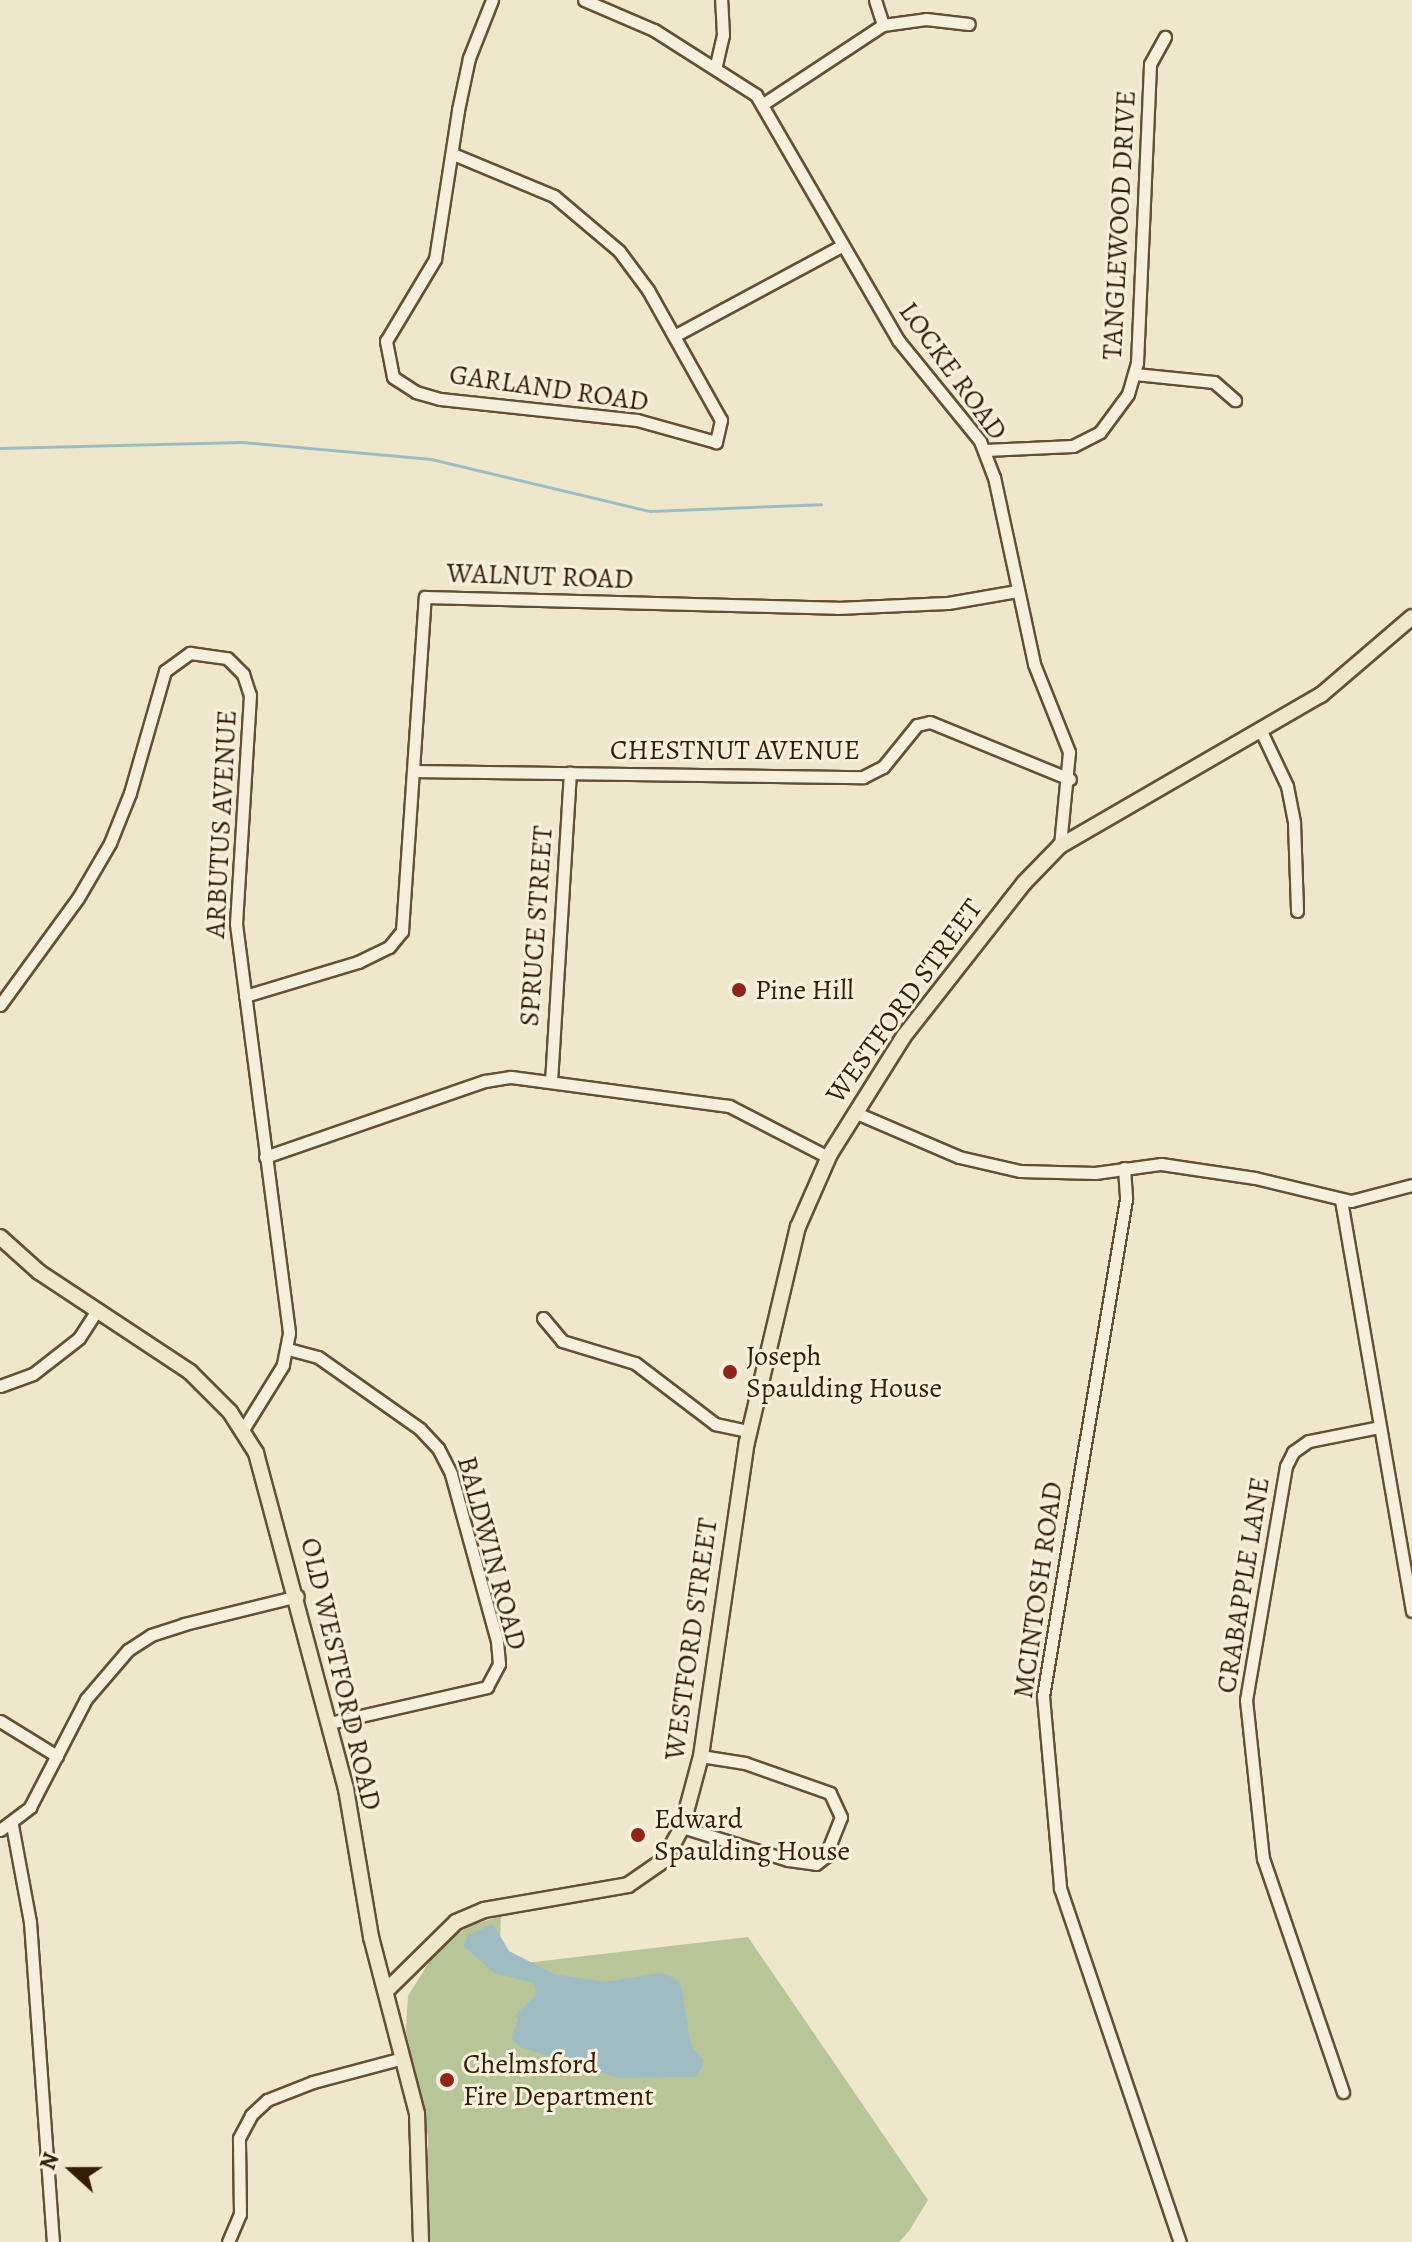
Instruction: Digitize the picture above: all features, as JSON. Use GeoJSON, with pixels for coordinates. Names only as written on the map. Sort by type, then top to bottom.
{"type":"FeatureCollection","features":[{"type":"Feature","properties":{"kind":"main road","name":"WESTFORD STREET"},"geometry":{"type":"LineString","coordinates":[[387,1990],[456,1922],[484,1910],[628,1885],[664,1860],[682,1827],[690,1812],[701,1756],[749,1431],[798,1227],[828,1157],[904,1036],[1024,883],[1060,846],[1346,677],[1412,617]]}},
{"type":"Feature","properties":{"kind":"main road","name":"OLD WESTFORD ROAD"},"geometry":{"type":"LineString","coordinates":[[0,1237],[39,1272],[190,1372],[242,1431],[269,1491],[330,1723],[371,1937],[403,2058],[422,2159],[421,2242]]}},
{"type":"Feature","properties":{"kind":"street","name":"GARLAND ROAD"},"geometry":{"type":"LineString","coordinates":[[453,154],[574,209],[619,251],[674,336],[721,420],[716,442],[637,420],[440,399],[416,392],[393,377],[386,341],[435,259],[469,58],[492,0]]}},
{"type":"Feature","properties":{"kind":"street","name":"LOCKE ROAD"},"geometry":{"type":"LineString","coordinates":[[584,0],[654,30],[749,87],[763,104],[841,246],[924,378],[965,421],[985,450],[1034,664],[1069,752],[1070,779],[1060,846]]}},
{"type":"Feature","properties":{"kind":"street"},"geometry":{"type":"LineString","coordinates":[[716,65],[723,35],[721,0]]}},
{"type":"Feature","properties":{"kind":"street"},"geometry":{"type":"LineString","coordinates":[[875,0],[883,25]]}},
{"type":"Feature","properties":{"kind":"street"},"geometry":{"type":"LineString","coordinates":[[763,104],[883,25],[926,19],[969,24]]}},
{"type":"Feature","properties":{"kind":"street","name":"TANGLEWOOD DRIVE"},"geometry":{"type":"LineString","coordinates":[[985,450],[1059,449],[1087,441],[1121,409],[1135,374],[1150,64],[1165,37]]}},
{"type":"Feature","properties":{"kind":"street"},"geometry":{"type":"LineString","coordinates":[[674,336],[841,246]]}},
{"type":"Feature","properties":{"kind":"street"},"geometry":{"type":"LineString","coordinates":[[1135,374],[1214,382],[1235,400]]}},
{"type":"Feature","properties":{"kind":"street","name":"WALNUT ROAD"},"geometry":{"type":"LineString","coordinates":[[245,996],[358,962],[397,940],[405,906],[425,597],[837,608],[948,603],[1017,591]]}},
{"type":"Feature","properties":{"kind":"street","name":"ARBUTUS AVENUE"},"geometry":{"type":"LineString","coordinates":[[0,1005],[78,898],[110,843],[130,793],[160,678],[176,660],[197,651],[233,662],[250,695],[236,905],[288,1349]]}},
{"type":"Feature","properties":{"kind":"street","name":"CHESTNUT AVENUE"},"geometry":{"type":"LineString","coordinates":[[414,771],[863,777],[877,773],[917,725],[930,722],[1070,779]]}},
{"type":"Feature","properties":{"kind":"street"},"geometry":{"type":"LineString","coordinates":[[1260,729],[1287,786],[1294,823],[1297,911]]}},
{"type":"Feature","properties":{"kind":"street","name":"SPRUCE STREET"},"geometry":{"type":"LineString","coordinates":[[551,1082],[570,773]]}},
{"type":"Feature","properties":{"kind":"street"},"geometry":{"type":"LineString","coordinates":[[265,1157],[485,1081],[551,1082],[729,1106],[828,1157]]}},
{"type":"Feature","properties":{"kind":"street"},"geometry":{"type":"LineString","coordinates":[[854,1112],[986,1165],[1048,1173],[1161,1164],[1203,1169],[1341,1200],[1376,1199],[1412,1185]]}},
{"type":"Feature","properties":{"kind":"street","name":"MCINTOSH ROAD"},"geometry":{"type":"LineString","coordinates":[[1124,1168],[1126,1199],[1043,1696],[1060,1888],[1180,2242]]}},
{"type":"Feature","properties":{"kind":"street"},"geometry":{"type":"LineString","coordinates":[[1341,1200],[1412,1611]]}},
{"type":"Feature","properties":{"kind":"street"},"geometry":{"type":"LineString","coordinates":[[0,1386],[33,1374],[79,1338],[97,1310]]}},
{"type":"Feature","properties":{"kind":"street"},"geometry":{"type":"LineString","coordinates":[[543,1318],[562,1341],[635,1363],[715,1424],[749,1431]]}},
{"type":"Feature","properties":{"kind":"street"},"geometry":{"type":"LineString","coordinates":[[242,1431],[288,1349]]}},
{"type":"Feature","properties":{"kind":"street","name":"BALDWIN ROAD"},"geometry":{"type":"LineString","coordinates":[[288,1349],[318,1357],[420,1429],[438,1448],[451,1474],[497,1641],[499,1664],[487,1687],[330,1723]]}},
{"type":"Feature","properties":{"kind":"street","name":"CRABAPPLE LANE"},"geometry":{"type":"LineString","coordinates":[[1343,2092],[1263,1859],[1246,1700],[1286,1466],[1293,1452],[1309,1441],[1380,1427]]}},
{"type":"Feature","properties":{"kind":"street"},"geometry":{"type":"LineString","coordinates":[[0,1830],[12,1825],[30,1807],[86,1699],[128,1650],[151,1635],[184,1624],[298,1596]]}},
{"type":"Feature","properties":{"kind":"street"},"geometry":{"type":"LineString","coordinates":[[0,1721],[57,1756]]}},
{"type":"Feature","properties":{"kind":"street"},"geometry":{"type":"LineString","coordinates":[[682,1827],[788,1860],[816,1864],[825,1857],[841,1817],[830,1793],[745,1763],[701,1756]]}},
{"type":"Feature","properties":{"kind":"street"},"geometry":{"type":"LineString","coordinates":[[12,1825],[30,1922],[53,2242]]}},
{"type":"Feature","properties":{"kind":"street"},"geometry":{"type":"LineString","coordinates":[[228,2242],[240,2214],[239,2138],[251,2115],[267,2100],[313,2082],[403,2058]]}},
{"type":"Feature","properties":{"kind":"green space"},"geometry":{"type":"Polygon","coordinates":[[[501,1916],[499,1966],[748,1937],[928,2200],[909,2231],[899,2242],[428,2242],[428,2137],[406,2031],[408,1996],[439,1946],[469,1926],[501,1916]]]}},
{"type":"Feature","properties":{"kind":"water"},"geometry":{"type":"Polygon","coordinates":[[[493,1924],[509,1951],[554,1974],[605,1982],[660,1973],[674,1978],[681,1985],[691,2046],[703,2059],[702,2068],[695,2077],[618,2078],[520,2047],[511,2038],[518,2020],[515,2015],[536,1995],[534,1983],[495,1973],[463,1946],[468,1935],[493,1924]]]}},
{"type":"Feature","properties":{"kind":"waterway"},"geometry":{"type":"LineString","coordinates":[[0,448],[241,442],[431,459],[650,511],[821,504]]}},
{"type":"Feature","properties":{"kind":"place","name":"Pine Hill"},"geometry":{"type":"Point","coordinates":[739,990]}},
{"type":"Feature","properties":{"kind":"place","name":"Joseph Spaulding House"},"geometry":{"type":"Point","coordinates":[730,1372]}},
{"type":"Feature","properties":{"kind":"place","name":"Edward Spaulding House"},"geometry":{"type":"Point","coordinates":[638,1835]}},
{"type":"Feature","properties":{"kind":"place","name":"Chelmsford Fire Department"},"geometry":{"type":"Point","coordinates":[447,2080]}}]}
